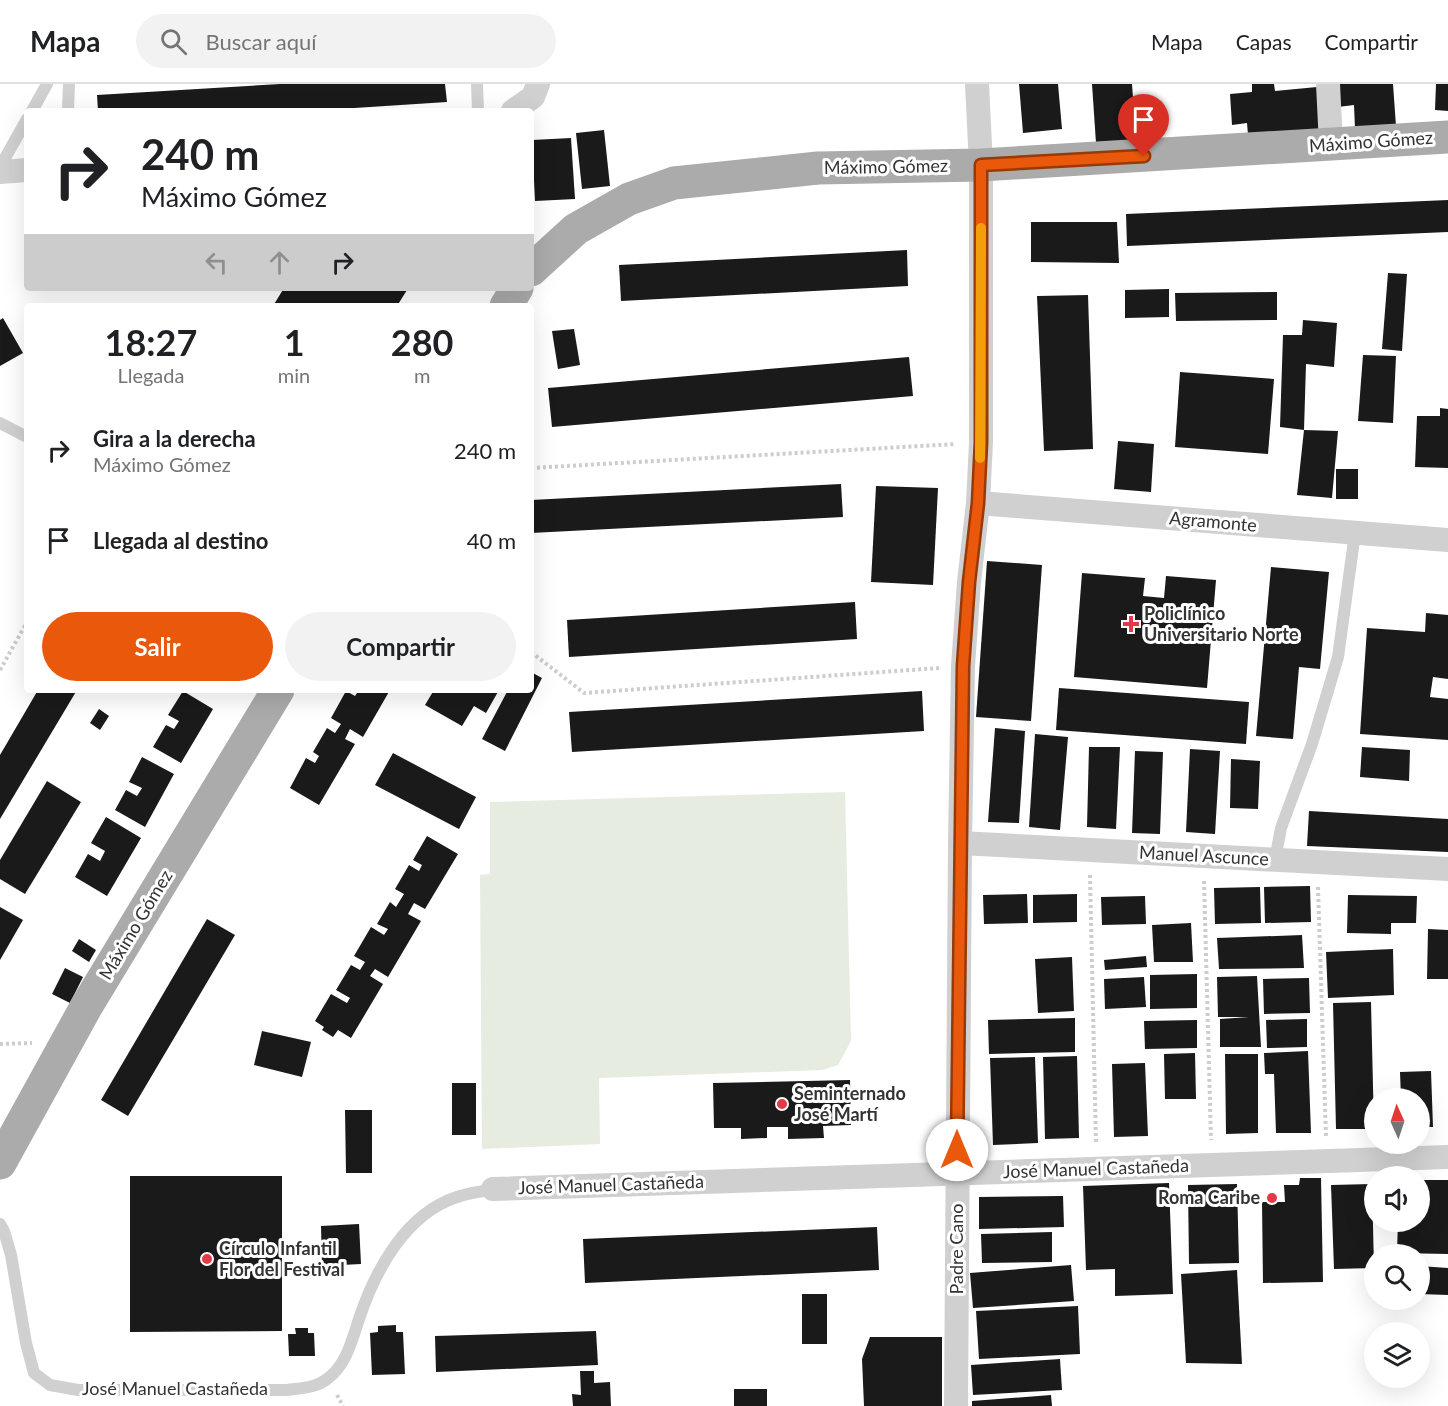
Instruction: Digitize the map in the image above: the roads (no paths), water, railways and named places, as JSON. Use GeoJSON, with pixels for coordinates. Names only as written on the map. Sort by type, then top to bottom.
{"type":"FeatureCollection","features":[{"type":"Feature","properties":{"kind":"main road","name":"Máximo Gómez"},"geometry":{"type":"LineString","coordinates":[[534,267],[576,229],[629,199],[674,183],[818,168],[981,165],[1448,137]]}},
{"type":"Feature","properties":{"kind":"main road","name":"Máximo Gómez"},"geometry":{"type":"LineString","coordinates":[[0,1163],[86,1007],[276,693]]}},
{"type":"Feature","properties":{"kind":"street"},"geometry":{"type":"LineString","coordinates":[[517,108],[532,97],[538,84]]}},
{"type":"Feature","properties":{"kind":"street","name":"Padre Cano"},"geometry":{"type":"LineString","coordinates":[[956,1406],[963,666],[978,503],[981,442],[981,165],[977,84]]}},
{"type":"Feature","properties":{"kind":"street"},"geometry":{"type":"LineString","coordinates":[[1328,84],[1331,145]]}},
{"type":"Feature","properties":{"kind":"street"},"geometry":{"type":"LineString","coordinates":[[0,170],[24,170]]}},
{"type":"Feature","properties":{"kind":"street","name":"Agramonte"},"geometry":{"type":"LineString","coordinates":[[978,503],[1448,540]]}},
{"type":"Feature","properties":{"kind":"street","name":"Manuel Ascunce"},"geometry":{"type":"LineString","coordinates":[[960,843],[1448,869]]}},
{"type":"Feature","properties":{"kind":"street","name":"José Manuel Castañeda"},"geometry":{"type":"LineString","coordinates":[[493,1189],[1448,1157]]}},
{"type":"Feature","properties":{"kind":"lane"},"geometry":{"type":"LineString","coordinates":[[34,108],[47,84]]}},
{"type":"Feature","properties":{"kind":"lane"},"geometry":{"type":"LineString","coordinates":[[68,108],[69,84]]}},
{"type":"Feature","properties":{"kind":"lane"},"geometry":{"type":"LineString","coordinates":[[477,84],[478,108]]}},
{"type":"Feature","properties":{"kind":"lane"},"geometry":{"type":"LineString","coordinates":[[0,170],[24,125]]}},
{"type":"Feature","properties":{"kind":"lane"},"geometry":{"type":"LineString","coordinates":[[0,423],[24,435]]}},
{"type":"Feature","properties":{"kind":"lane"},"geometry":{"type":"LineString","coordinates":[[1275,860],[1281,828],[1312,744],[1338,657],[1355,533]]}},
{"type":"Feature","properties":{"kind":"lane","name":"José Manuel Castañeda"},"geometry":{"type":"LineString","coordinates":[[0,1224],[11,1255],[26,1343],[34,1373],[50,1385],[78,1390],[287,1390],[311,1386],[326,1380],[336,1371],[348,1352],[368,1292],[385,1261],[424,1214],[456,1197],[493,1189]]}},
{"type":"Feature","properties":{"kind":"place","name":"Policlínico Universitario Norte"},"geometry":{"type":"Point","coordinates":[1131,624]}},
{"type":"Feature","properties":{"kind":"place","name":"Seminternado José Martí"},"geometry":{"type":"Point","coordinates":[782,1104]}},
{"type":"Feature","properties":{"kind":"place","name":"Roma Caribe"},"geometry":{"type":"Point","coordinates":[1272,1198]}},
{"type":"Feature","properties":{"kind":"place","name":"Círculo Infantil Flor del Festival"},"geometry":{"type":"Point","coordinates":[207,1259]}}]}
